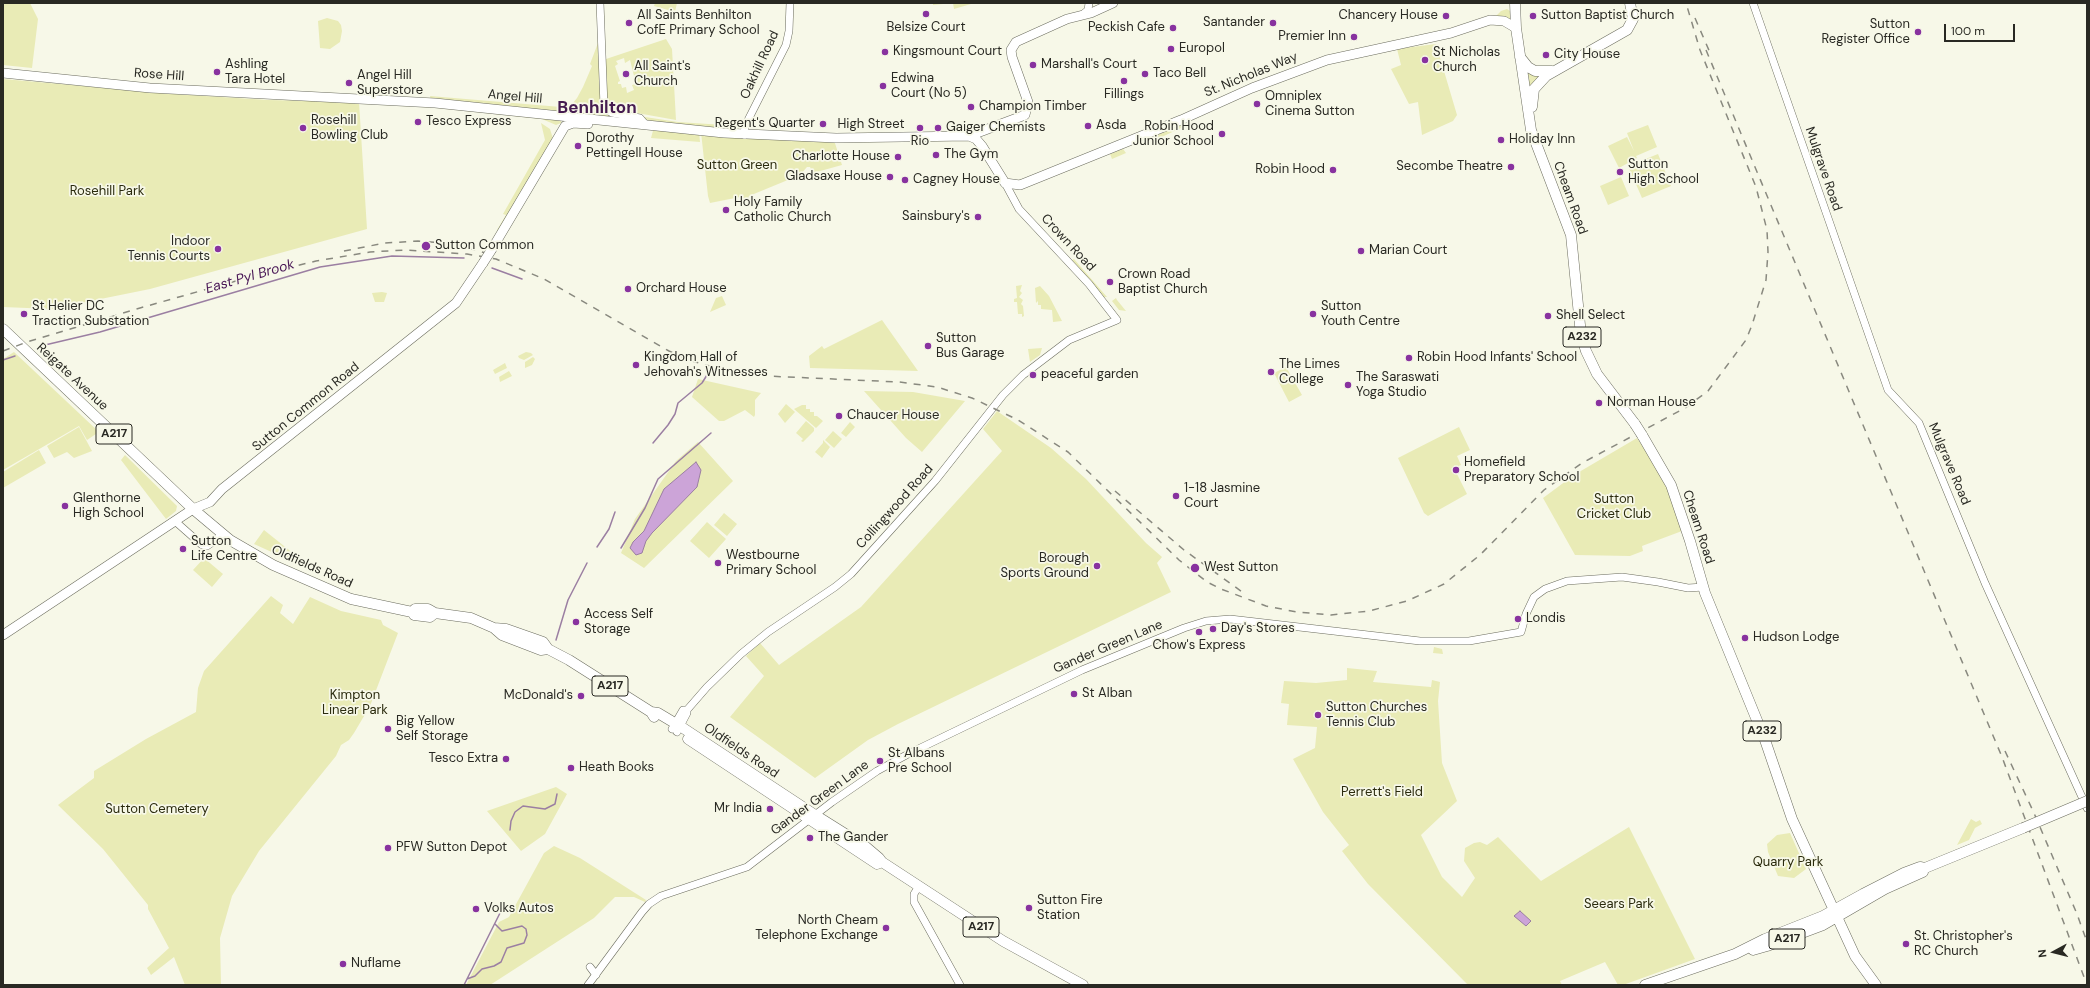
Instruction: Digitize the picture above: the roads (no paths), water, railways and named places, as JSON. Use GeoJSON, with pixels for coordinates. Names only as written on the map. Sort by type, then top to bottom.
{"type":"FeatureCollection","features":[{"type":"Feature","properties":{"kind":"highway","name":"Cheam Road"},"geometry":{"type":"LineString","coordinates":[[1515,3],[1516,28],[1531,130],[1571,235],[1579,319],[1586,351],[1597,374],[1642,434],[1670,485],[1690,541],[1704,587],[1765,740],[1792,819],[1835,914]]}},
{"type":"Feature","properties":{"kind":"highway","name":"A232"},"geometry":{"type":"LineString","coordinates":[[1552,71],[1623,32],[1631,26],[1633,19],[1630,3]]}},
{"type":"Feature","properties":{"kind":"highway"},"geometry":{"type":"LineString","coordinates":[[1520,57],[1524,64],[1536,71],[1552,71]]}},
{"type":"Feature","properties":{"kind":"highway","name":"Cheam Road"},"geometry":{"type":"LineString","coordinates":[[1542,158],[1531,99],[1534,89],[1552,71]]}},
{"type":"Feature","properties":{"kind":"highway","name":"Reigate Avenue"},"geometry":{"type":"LineString","coordinates":[[3,329],[196,508]]}},
{"type":"Feature","properties":{"kind":"highway","name":"Oldfields Road"},"geometry":{"type":"LineString","coordinates":[[196,508],[222,534],[273,565],[334,593],[371,605],[412,612],[414,615],[430,617],[435,613],[471,618],[494,628],[502,635],[541,650],[548,649],[569,660],[651,712],[658,713],[676,727],[812,818]]}},
{"type":"Feature","properties":{"kind":"highway","name":"A217"},"geometry":{"type":"LineString","coordinates":[[1645,985],[1735,954],[1835,914],[1885,882],[1920,867],[1924,868],[2023,828],[2085,800]]}},
{"type":"Feature","properties":{"kind":"highway","name":"A217"},"geometry":{"type":"LineString","coordinates":[[812,818],[866,847],[882,862],[1003,941],[1083,985]]}},
{"type":"Feature","properties":{"kind":"highway","name":"A232"},"geometry":{"type":"LineString","coordinates":[[1835,914],[1855,956],[1876,985]]}},
{"type":"Feature","properties":{"kind":"main road"},"geometry":{"type":"LineString","coordinates":[[1082,15],[1100,5],[1113,3]]}},
{"type":"Feature","properties":{"kind":"main road","name":"High Street"},"geometry":{"type":"LineString","coordinates":[[700,131],[744,135],[902,138],[969,136],[1025,115],[1028,102],[1012,56],[1013,46],[1020,40],[1082,15]]}},
{"type":"Feature","properties":{"kind":"main road","name":"St. Nicholas Way"},"geometry":{"type":"LineString","coordinates":[[1005,183],[1009,185],[1020,185],[1186,118],[1252,88],[1327,60],[1451,32],[1490,20],[1504,21],[1516,28]]}},
{"type":"Feature","properties":{"kind":"main road","name":"Rose Hill"},"geometry":{"type":"LineString","coordinates":[[3,73],[150,88],[314,96]]}},
{"type":"Feature","properties":{"kind":"main road","name":"Angel Hill"},"geometry":{"type":"LineString","coordinates":[[314,96],[435,103],[700,131]]}},
{"type":"Feature","properties":{"kind":"main road","name":"Sutton Common Road"},"geometry":{"type":"LineString","coordinates":[[3,635],[196,508],[210,502],[456,303],[492,249],[560,134],[567,125],[573,123],[635,129],[646,125]]}},
{"type":"Feature","properties":{"kind":"main road"},"geometry":{"type":"LineString","coordinates":[[982,146],[983,133],[989,129]]}},
{"type":"Feature","properties":{"kind":"main road","name":"Crown Road"},"geometry":{"type":"LineString","coordinates":[[969,136],[976,139],[982,146],[1005,183]]}},
{"type":"Feature","properties":{"kind":"street"},"geometry":{"type":"LineString","coordinates":[[600,3],[605,109],[612,113],[640,118],[646,125]]}},
{"type":"Feature","properties":{"kind":"street","name":"Oakhill Road"},"geometry":{"type":"LineString","coordinates":[[744,135],[745,126],[788,38],[790,3]]}},
{"type":"Feature","properties":{"kind":"street"},"geometry":{"type":"LineString","coordinates":[[1082,15],[1088,10],[1090,3]]}},
{"type":"Feature","properties":{"kind":"street","name":"Mulgrave Road"},"geometry":{"type":"LineString","coordinates":[[1753,3],[1888,390],[1919,423],[1985,583],[2085,800],[2087,808]]}},
{"type":"Feature","properties":{"kind":"street","name":"Crown Road"},"geometry":{"type":"LineString","coordinates":[[1005,183],[1015,204],[1025,217],[1092,288],[1117,320]]}},
{"type":"Feature","properties":{"kind":"street"},"geometry":{"type":"LineString","coordinates":[[1015,204],[1012,194],[1014,189],[1020,185]]}},
{"type":"Feature","properties":{"kind":"street","name":"Collingwood Road"},"geometry":{"type":"LineString","coordinates":[[676,727],[687,713],[687,710],[720,674],[750,646],[848,577],[931,487],[1003,395],[1023,375],[1069,340],[1117,320]]}},
{"type":"Feature","properties":{"kind":"street"},"geometry":{"type":"LineString","coordinates":[[176,522],[202,545],[207,546],[222,534]]}},
{"type":"Feature","properties":{"kind":"street","name":"Gander Green Lane"},"geometry":{"type":"LineString","coordinates":[[588,985],[650,904],[671,892],[747,867],[877,771],[910,753],[1082,670],[1198,623],[1215,619],[1242,619],[1420,641],[1469,641],[1521,632],[1527,608],[1534,597],[1545,589],[1567,581],[1622,577],[1688,588],[1704,587]]}},
{"type":"Feature","properties":{"kind":"street"},"geometry":{"type":"LineString","coordinates":[[919,886],[913,897],[914,902],[960,985]]}},
{"type":"Feature","properties":{"kind":"street"},"geometry":{"type":"LineString","coordinates":[[590,967],[596,975]]}},
{"type":"Feature","properties":{"kind":"waterway","name":"East Pyl Brook"},"geometry":{"type":"LineString","coordinates":[[45,345],[100,332],[320,267],[392,256],[464,258]]}},
{"type":"Feature","properties":{"kind":"waterway","name":"East Pyl Brook"},"geometry":{"type":"LineString","coordinates":[[492,268],[522,279]]}},
{"type":"Feature","properties":{"kind":"waterway","name":"East Pyl Brook"},"geometry":{"type":"LineString","coordinates":[[3,360],[15,356]]}},
{"type":"Feature","properties":{"kind":"waterway"},"geometry":{"type":"LineString","coordinates":[[653,443],[675,414],[678,403],[702,383],[707,375]]}},
{"type":"Feature","properties":{"kind":"waterway"},"geometry":{"type":"LineString","coordinates":[[621,548],[645,508],[658,479],[711,433]]}},
{"type":"Feature","properties":{"kind":"waterway"},"geometry":{"type":"LineString","coordinates":[[597,547],[609,529],[615,512]]}},
{"type":"Feature","properties":{"kind":"waterway"},"geometry":{"type":"LineString","coordinates":[[556,640],[568,600],[587,563]]}},
{"type":"Feature","properties":{"kind":"waterway"},"geometry":{"type":"LineString","coordinates":[[510,830],[511,821],[515,812],[523,806],[545,809],[555,804],[557,794]]}},
{"type":"Feature","properties":{"kind":"waterway"},"geometry":{"type":"LineString","coordinates":[[464,985],[501,911]]}},
{"type":"Feature","properties":{"kind":"waterway"},"geometry":{"type":"LineString","coordinates":[[467,979],[475,976],[482,969],[494,966],[501,962],[507,948],[524,943],[527,935],[526,929],[522,926],[502,931],[495,924]]}},
{"type":"Feature","properties":{"kind":"railway"},"geometry":{"type":"LineString","coordinates":[[3,351],[27,342],[140,308],[250,277],[316,261],[370,252],[405,250],[467,254],[496,259],[544,279],[669,351],[692,361],[717,368],[767,376],[899,382],[937,387],[972,398],[1018,420],[1068,452],[1179,560],[1207,582],[1221,589],[1266,606],[1297,612],[1331,615],[1369,611],[1407,601],[1444,584],[1480,555],[1544,490],[1582,463],[1685,408],[1708,391],[1746,340],[1766,280],[1768,252],[1767,230],[1756,187],[1700,50],[1686,3]]}},
{"type":"Feature","properties":{"kind":"railway"},"geometry":{"type":"LineString","coordinates":[[1695,18],[1711,55]]}},
{"type":"Feature","properties":{"kind":"railway"},"geometry":{"type":"LineString","coordinates":[[1706,50],[2002,757],[2087,985]]}},
{"type":"Feature","properties":{"kind":"railway"},"geometry":{"type":"LineString","coordinates":[[344,251],[385,243],[418,241],[454,244],[489,254]]}},
{"type":"Feature","properties":{"kind":"railway"},"geometry":{"type":"LineString","coordinates":[[1115,491],[1184,550],[1245,594]]}},
{"type":"Feature","properties":{"kind":"railway"},"geometry":{"type":"LineString","coordinates":[[2005,751],[2034,813],[2077,914],[2087,942]]}},
{"type":"Feature","properties":{"kind":"place","name":"Belsize Court"},"geometry":{"type":"Point","coordinates":[926,14]}},
{"type":"Feature","properties":{"kind":"place","name":"Chancery House"},"geometry":{"type":"Point","coordinates":[1446,16]}},
{"type":"Feature","properties":{"kind":"place","name":"Sutton Baptist Church"},"geometry":{"type":"Point","coordinates":[1533,16]}},
{"type":"Feature","properties":{"kind":"place","name":"All Saints Benhilton CofE Primary School"},"geometry":{"type":"Point","coordinates":[629,23]}},
{"type":"Feature","properties":{"kind":"place","name":"Santander"},"geometry":{"type":"Point","coordinates":[1273,23]}},
{"type":"Feature","properties":{"kind":"place","name":"Peckish Cafe"},"geometry":{"type":"Point","coordinates":[1173,28]}},
{"type":"Feature","properties":{"kind":"place","name":"Sutton Register Office"},"geometry":{"type":"Point","coordinates":[1918,32]}},
{"type":"Feature","properties":{"kind":"place","name":"Premier Inn"},"geometry":{"type":"Point","coordinates":[1354,37]}},
{"type":"Feature","properties":{"kind":"place","name":"Europol"},"geometry":{"type":"Point","coordinates":[1171,49]}},
{"type":"Feature","properties":{"kind":"place","name":"Kingsmount Court"},"geometry":{"type":"Point","coordinates":[885,52]}},
{"type":"Feature","properties":{"kind":"place","name":"City House"},"geometry":{"type":"Point","coordinates":[1546,55]}},
{"type":"Feature","properties":{"kind":"place","name":"St Nicholas Church"},"geometry":{"type":"Point","coordinates":[1425,60]}},
{"type":"Feature","properties":{"kind":"place","name":"Marshall's Court"},"geometry":{"type":"Point","coordinates":[1033,65]}},
{"type":"Feature","properties":{"kind":"place","name":"Ashling Tara Hotel"},"geometry":{"type":"Point","coordinates":[217,72]}},
{"type":"Feature","properties":{"kind":"place","name":"All Saint's Church"},"geometry":{"type":"Point","coordinates":[626,74]}},
{"type":"Feature","properties":{"kind":"place","name":"Taco Bell"},"geometry":{"type":"Point","coordinates":[1145,74]}},
{"type":"Feature","properties":{"kind":"place","name":"Fillings"},"geometry":{"type":"Point","coordinates":[1124,81]}},
{"type":"Feature","properties":{"kind":"place","name":"Angel Hill Superstore"},"geometry":{"type":"Point","coordinates":[349,83]}},
{"type":"Feature","properties":{"kind":"place","name":"Edwina Court (No 5)"},"geometry":{"type":"Point","coordinates":[883,86]}},
{"type":"Feature","properties":{"kind":"place","name":"Omniplex Cinema Sutton"},"geometry":{"type":"Point","coordinates":[1257,104]}},
{"type":"Feature","properties":{"kind":"place","name":"Champion Timber"},"geometry":{"type":"Point","coordinates":[971,107]}},
{"type":"Feature","properties":{"kind":"place","name":"Tesco Express"},"geometry":{"type":"Point","coordinates":[418,122]}},
{"type":"Feature","properties":{"kind":"place","name":"Regent's Quarter"},"geometry":{"type":"Point","coordinates":[823,124]}},
{"type":"Feature","properties":{"kind":"place","name":"Asda"},"geometry":{"type":"Point","coordinates":[1088,126]}},
{"type":"Feature","properties":{"kind":"place","name":"Rosehill Bowling Club"},"geometry":{"type":"Point","coordinates":[303,128]}},
{"type":"Feature","properties":{"kind":"place","name":"Rio"},"geometry":{"type":"Point","coordinates":[920,128]}},
{"type":"Feature","properties":{"kind":"place","name":"Gaiger Chemists"},"geometry":{"type":"Point","coordinates":[938,128]}},
{"type":"Feature","properties":{"kind":"place","name":"Robin Hood Junior School"},"geometry":{"type":"Point","coordinates":[1222,134]}},
{"type":"Feature","properties":{"kind":"place","name":"Holiday Inn"},"geometry":{"type":"Point","coordinates":[1501,140]}},
{"type":"Feature","properties":{"kind":"place","name":"Dorothy Pettingell House"},"geometry":{"type":"Point","coordinates":[578,146]}},
{"type":"Feature","properties":{"kind":"place","name":"The Gym"},"geometry":{"type":"Point","coordinates":[936,155]}},
{"type":"Feature","properties":{"kind":"place","name":"Charlotte House"},"geometry":{"type":"Point","coordinates":[898,157]}},
{"type":"Feature","properties":{"kind":"place","name":"Secombe Theatre"},"geometry":{"type":"Point","coordinates":[1511,167]}},
{"type":"Feature","properties":{"kind":"place","name":"Robin Hood"},"geometry":{"type":"Point","coordinates":[1333,170]}},
{"type":"Feature","properties":{"kind":"place","name":"Sutton High School"},"geometry":{"type":"Point","coordinates":[1620,172]}},
{"type":"Feature","properties":{"kind":"place","name":"Gladsaxe House"},"geometry":{"type":"Point","coordinates":[890,177]}},
{"type":"Feature","properties":{"kind":"place","name":"Cagney House"},"geometry":{"type":"Point","coordinates":[905,180]}},
{"type":"Feature","properties":{"kind":"place","name":"Holy Family Catholic Church"},"geometry":{"type":"Point","coordinates":[726,210]}},
{"type":"Feature","properties":{"kind":"place","name":"Sainsbury's"},"geometry":{"type":"Point","coordinates":[978,217]}},
{"type":"Feature","properties":{"kind":"place","name":"Sutton Common"},"geometry":{"type":"Point","coordinates":[426,246]}},
{"type":"Feature","properties":{"kind":"place","name":"Indoor Tennis Courts"},"geometry":{"type":"Point","coordinates":[218,249]}},
{"type":"Feature","properties":{"kind":"place","name":"Marian Court"},"geometry":{"type":"Point","coordinates":[1361,251]}},
{"type":"Feature","properties":{"kind":"place","name":"Crown Road Baptist Church"},"geometry":{"type":"Point","coordinates":[1110,282]}},
{"type":"Feature","properties":{"kind":"place","name":"Orchard House"},"geometry":{"type":"Point","coordinates":[628,289]}},
{"type":"Feature","properties":{"kind":"place","name":"St Helier DC Traction Substation"},"geometry":{"type":"Point","coordinates":[24,314]}},
{"type":"Feature","properties":{"kind":"place","name":"Sutton Youth Centre"},"geometry":{"type":"Point","coordinates":[1313,314]}},
{"type":"Feature","properties":{"kind":"place","name":"Shell Select"},"geometry":{"type":"Point","coordinates":[1548,316]}},
{"type":"Feature","properties":{"kind":"place","name":"Sutton Bus Garage"},"geometry":{"type":"Point","coordinates":[928,346]}},
{"type":"Feature","properties":{"kind":"place","name":"Robin Hood Infants' School"},"geometry":{"type":"Point","coordinates":[1409,358]}},
{"type":"Feature","properties":{"kind":"place","name":"Kingdom Hall of Jehovah's Witnesses"},"geometry":{"type":"Point","coordinates":[636,365]}},
{"type":"Feature","properties":{"kind":"place","name":"The Limes College"},"geometry":{"type":"Point","coordinates":[1271,372]}},
{"type":"Feature","properties":{"kind":"place","name":"peaceful garden"},"geometry":{"type":"Point","coordinates":[1033,375]}},
{"type":"Feature","properties":{"kind":"place","name":"The Saraswati Yoga Studio"},"geometry":{"type":"Point","coordinates":[1348,385]}},
{"type":"Feature","properties":{"kind":"place","name":"Norman House"},"geometry":{"type":"Point","coordinates":[1599,403]}},
{"type":"Feature","properties":{"kind":"place","name":"Chaucer House"},"geometry":{"type":"Point","coordinates":[839,416]}},
{"type":"Feature","properties":{"kind":"place","name":"Homefield Preparatory School"},"geometry":{"type":"Point","coordinates":[1456,470]}},
{"type":"Feature","properties":{"kind":"place","name":"1-18 Jasmine Court"},"geometry":{"type":"Point","coordinates":[1176,496]}},
{"type":"Feature","properties":{"kind":"place","name":"Glenthorne High School"},"geometry":{"type":"Point","coordinates":[65,506]}},
{"type":"Feature","properties":{"kind":"place","name":"Sutton Life Centre"},"geometry":{"type":"Point","coordinates":[183,549]}},
{"type":"Feature","properties":{"kind":"place","name":"Westbourne Primary School"},"geometry":{"type":"Point","coordinates":[718,563]}},
{"type":"Feature","properties":{"kind":"place","name":"Borough Sports Ground"},"geometry":{"type":"Point","coordinates":[1097,566]}},
{"type":"Feature","properties":{"kind":"place","name":"West Sutton"},"geometry":{"type":"Point","coordinates":[1195,568]}},
{"type":"Feature","properties":{"kind":"place","name":"Londis"},"geometry":{"type":"Point","coordinates":[1518,619]}},
{"type":"Feature","properties":{"kind":"place","name":"Access Self Storage"},"geometry":{"type":"Point","coordinates":[576,622]}},
{"type":"Feature","properties":{"kind":"place","name":"Day's Stores"},"geometry":{"type":"Point","coordinates":[1213,629]}},
{"type":"Feature","properties":{"kind":"place","name":"Chow's Express"},"geometry":{"type":"Point","coordinates":[1199,632]}},
{"type":"Feature","properties":{"kind":"place","name":"Hudson Lodge"},"geometry":{"type":"Point","coordinates":[1745,638]}},
{"type":"Feature","properties":{"kind":"place","name":"St Alban"},"geometry":{"type":"Point","coordinates":[1074,694]}},
{"type":"Feature","properties":{"kind":"place","name":"McDonald's"},"geometry":{"type":"Point","coordinates":[581,696]}},
{"type":"Feature","properties":{"kind":"place","name":"Sutton Churches Tennis Club"},"geometry":{"type":"Point","coordinates":[1318,715]}},
{"type":"Feature","properties":{"kind":"place","name":"Big Yellow Self Storage"},"geometry":{"type":"Point","coordinates":[388,729]}},
{"type":"Feature","properties":{"kind":"place","name":"Tesco Extra"},"geometry":{"type":"Point","coordinates":[506,759]}},
{"type":"Feature","properties":{"kind":"place","name":"St Albans Pre School"},"geometry":{"type":"Point","coordinates":[880,761]}},
{"type":"Feature","properties":{"kind":"place","name":"Heath Books"},"geometry":{"type":"Point","coordinates":[571,768]}},
{"type":"Feature","properties":{"kind":"place","name":"Mr India"},"geometry":{"type":"Point","coordinates":[770,809]}},
{"type":"Feature","properties":{"kind":"place","name":"The Gander"},"geometry":{"type":"Point","coordinates":[810,838]}},
{"type":"Feature","properties":{"kind":"place","name":"PFW Sutton Depot"},"geometry":{"type":"Point","coordinates":[388,848]}},
{"type":"Feature","properties":{"kind":"place","name":"Sutton Fire Station"},"geometry":{"type":"Point","coordinates":[1029,908]}},
{"type":"Feature","properties":{"kind":"place","name":"Volks Autos"},"geometry":{"type":"Point","coordinates":[476,909]}},
{"type":"Feature","properties":{"kind":"place","name":"North Cheam Telephone Exchange"},"geometry":{"type":"Point","coordinates":[886,928]}},
{"type":"Feature","properties":{"kind":"place","name":"St. Christopher's RC Church"},"geometry":{"type":"Point","coordinates":[1906,944]}},
{"type":"Feature","properties":{"kind":"place","name":"Nuflame"},"geometry":{"type":"Point","coordinates":[343,964]}},
{"type":"Feature","properties":{"kind":"district","name":"Benhilton"},"geometry":{"type":"Point","coordinates":[597,109]}},
{"type":"Feature","properties":{"kind":"park label","name":"Sutton Green"},"geometry":{"type":"Point","coordinates":[737,166]}},
{"type":"Feature","properties":{"kind":"park label","name":"Rosehill Park"},"geometry":{"type":"Point","coordinates":[107,192]}},
{"type":"Feature","properties":{"kind":"park label","name":"Sutton Cricket Club"},"geometry":{"type":"Point","coordinates":[1614,508]}},
{"type":"Feature","properties":{"kind":"park label","name":"Kimpton Linear Park"},"geometry":{"type":"Point","coordinates":[355,704]}},
{"type":"Feature","properties":{"kind":"park label","name":"Perrett's Field"},"geometry":{"type":"Point","coordinates":[1382,793]}},
{"type":"Feature","properties":{"kind":"park label","name":"Sutton Cemetery"},"geometry":{"type":"Point","coordinates":[157,810]}},
{"type":"Feature","properties":{"kind":"park label","name":"Quarry Park"},"geometry":{"type":"Point","coordinates":[1788,863]}},
{"type":"Feature","properties":{"kind":"park label","name":"Seears Park"},"geometry":{"type":"Point","coordinates":[1619,905]}}]}
